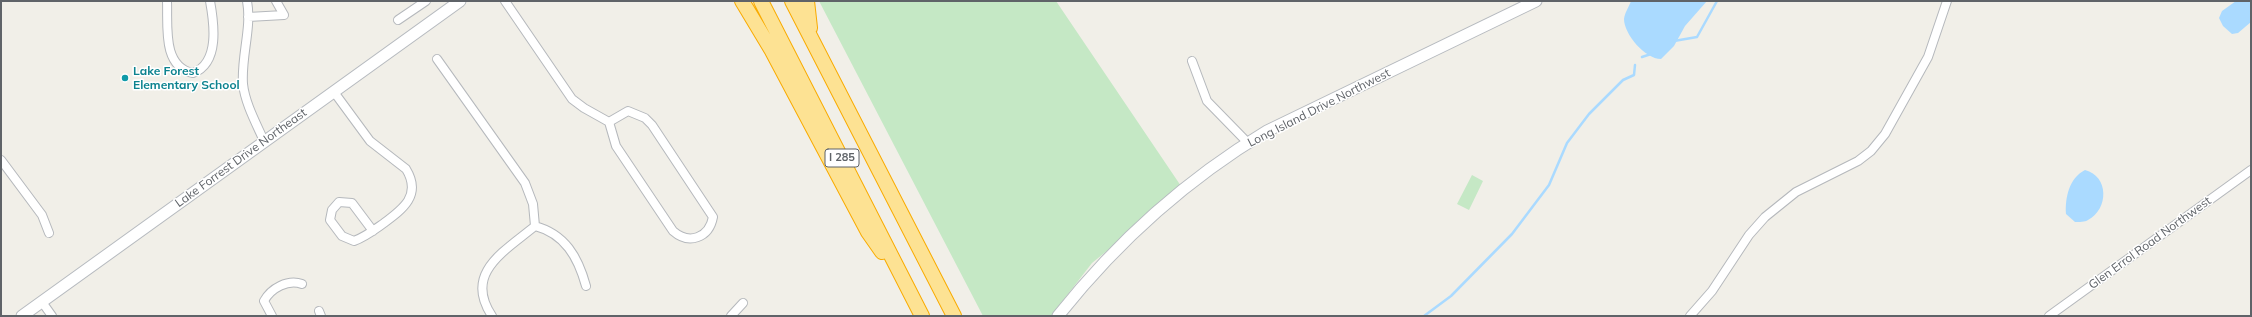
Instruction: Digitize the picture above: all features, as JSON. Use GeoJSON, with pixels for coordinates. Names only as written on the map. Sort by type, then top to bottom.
{"type":"FeatureCollection","features":[{"type":"Feature","properties":{"kind":"highway"},"geometry":{"type":"LineString","coordinates":[[742,1],[772,51],[868,232],[916,303]]}},
{"type":"Feature","properties":{"kind":"highway","name":"I 285"},"geometry":{"type":"LineString","coordinates":[[761,1],[922,316]]}},
{"type":"Feature","properties":{"kind":"highway","name":"I 285"},"geometry":{"type":"LineString","coordinates":[[792,1],[954,316]]}},
{"type":"Feature","properties":{"kind":"highway"},"geometry":{"type":"LineString","coordinates":[[807,1],[811,37]]}},
{"type":"Feature","properties":{"kind":"street"},"geometry":{"type":"LineString","coordinates":[[167,1],[172,58],[179,68],[193,73],[204,66],[211,50],[214,35],[210,1]]}},
{"type":"Feature","properties":{"kind":"street"},"geometry":{"type":"LineString","coordinates":[[247,1],[248,17],[243,84],[251,112],[264,141]]}},
{"type":"Feature","properties":{"kind":"street"},"geometry":{"type":"LineString","coordinates":[[248,17],[284,15],[276,1]]}},
{"type":"Feature","properties":{"kind":"street"},"geometry":{"type":"LineString","coordinates":[[398,20],[425,1]]}},
{"type":"Feature","properties":{"kind":"street","name":"Lake Forrest Drive Northeast"},"geometry":{"type":"LineString","coordinates":[[22,316],[460,1]]}},
{"type":"Feature","properties":{"kind":"street"},"geometry":{"type":"LineString","coordinates":[[505,1],[572,99],[605,121],[616,146],[673,232],[685,239],[699,237],[705,233],[713,217],[652,125],[645,118],[628,111],[605,121]]}},
{"type":"Feature","properties":{"kind":"street","name":"Long Island Drive Northwest"},"geometry":{"type":"LineString","coordinates":[[1058,316],[1104,261],[1140,226],[1209,170],[1248,143],[1267,131],[1536,1]]}},
{"type":"Feature","properties":{"kind":"street"},"geometry":{"type":"LineString","coordinates":[[1690,316],[1712,291],[1749,235],[1764,217],[1796,192],[1858,161],[1870,151],[1885,134],[1928,57],[1947,1]]}},
{"type":"Feature","properties":{"kind":"street"},"geometry":{"type":"LineString","coordinates":[[437,60],[525,183],[533,204],[535,226]]}},
{"type":"Feature","properties":{"kind":"street"},"geometry":{"type":"LineString","coordinates":[[1192,61],[1207,101],[1248,143]]}},
{"type":"Feature","properties":{"kind":"street"},"geometry":{"type":"LineString","coordinates":[[334,92],[370,141],[406,169],[410,176],[412,184],[410,198],[403,209],[373,231],[354,241],[347,240],[342,236],[330,220],[332,210],[339,202],[352,203],[373,231]]}},
{"type":"Feature","properties":{"kind":"street"},"geometry":{"type":"LineString","coordinates":[[1,160],[42,215],[49,233]]}},
{"type":"Feature","properties":{"kind":"street","name":"Glen Errol Road Northwest"},"geometry":{"type":"LineString","coordinates":[[2049,316],[2251,170]]}},
{"type":"Feature","properties":{"kind":"street"},"geometry":{"type":"LineString","coordinates":[[535,226],[552,232],[568,245],[582,271],[586,286]]}},
{"type":"Feature","properties":{"kind":"street"},"geometry":{"type":"LineString","coordinates":[[492,316],[483,301],[481,292],[483,277],[490,264],[535,226]]}},
{"type":"Feature","properties":{"kind":"street"},"geometry":{"type":"LineString","coordinates":[[272,316],[265,307],[264,302],[266,297],[282,285],[292,282],[302,284]]}},
{"type":"Feature","properties":{"kind":"street"},"geometry":{"type":"LineString","coordinates":[[42,302],[52,316]]}},
{"type":"Feature","properties":{"kind":"street"},"geometry":{"type":"LineString","coordinates":[[731,316],[743,303]]}},
{"type":"Feature","properties":{"kind":"green space"},"geometry":{"type":"Polygon","coordinates":[[[819,1],[1056,1],[1183,189],[1092,263],[1051,316],[983,316],[819,1]]]}},
{"type":"Feature","properties":{"kind":"green space"},"geometry":{"type":"Polygon","coordinates":[[[1472,175],[1483,181],[1469,210],[1457,204],[1472,175]]]}},
{"type":"Feature","properties":{"kind":"water"},"geometry":{"type":"Polygon","coordinates":[[[1631,1],[1707,1],[1685,26],[1674,46],[1661,59],[1648,55],[1636,45],[1631,38],[1624,19],[1631,1]]]}},
{"type":"Feature","properties":{"kind":"water"},"geometry":{"type":"Polygon","coordinates":[[[2236,1],[2251,1],[2251,22],[2238,33],[2232,34],[2223,26],[2219,18],[2222,11],[2236,1]]]}},
{"type":"Feature","properties":{"kind":"water"},"geometry":{"type":"Polygon","coordinates":[[[2085,170],[2093,173],[2099,179],[2102,186],[2103,201],[2095,215],[2087,221],[2075,222],[2066,214],[2067,195],[2075,178],[2085,170]]]}},
{"type":"Feature","properties":{"kind":"waterway"},"geometry":{"type":"LineString","coordinates":[[1674,41],[1697,37],[1717,1]]}},
{"type":"Feature","properties":{"kind":"waterway"},"geometry":{"type":"LineString","coordinates":[[1642,57],[1651,54]]}},
{"type":"Feature","properties":{"kind":"waterway"},"geometry":{"type":"LineString","coordinates":[[1424,316],[1451,296],[1512,234],[1549,185],[1567,143],[1589,114],[1623,80],[1634,75],[1635,65]]}},
{"type":"Feature","properties":{"kind":"place","name":"Lake Forest Elementary School"},"geometry":{"type":"Point","coordinates":[125,78]}}]}
